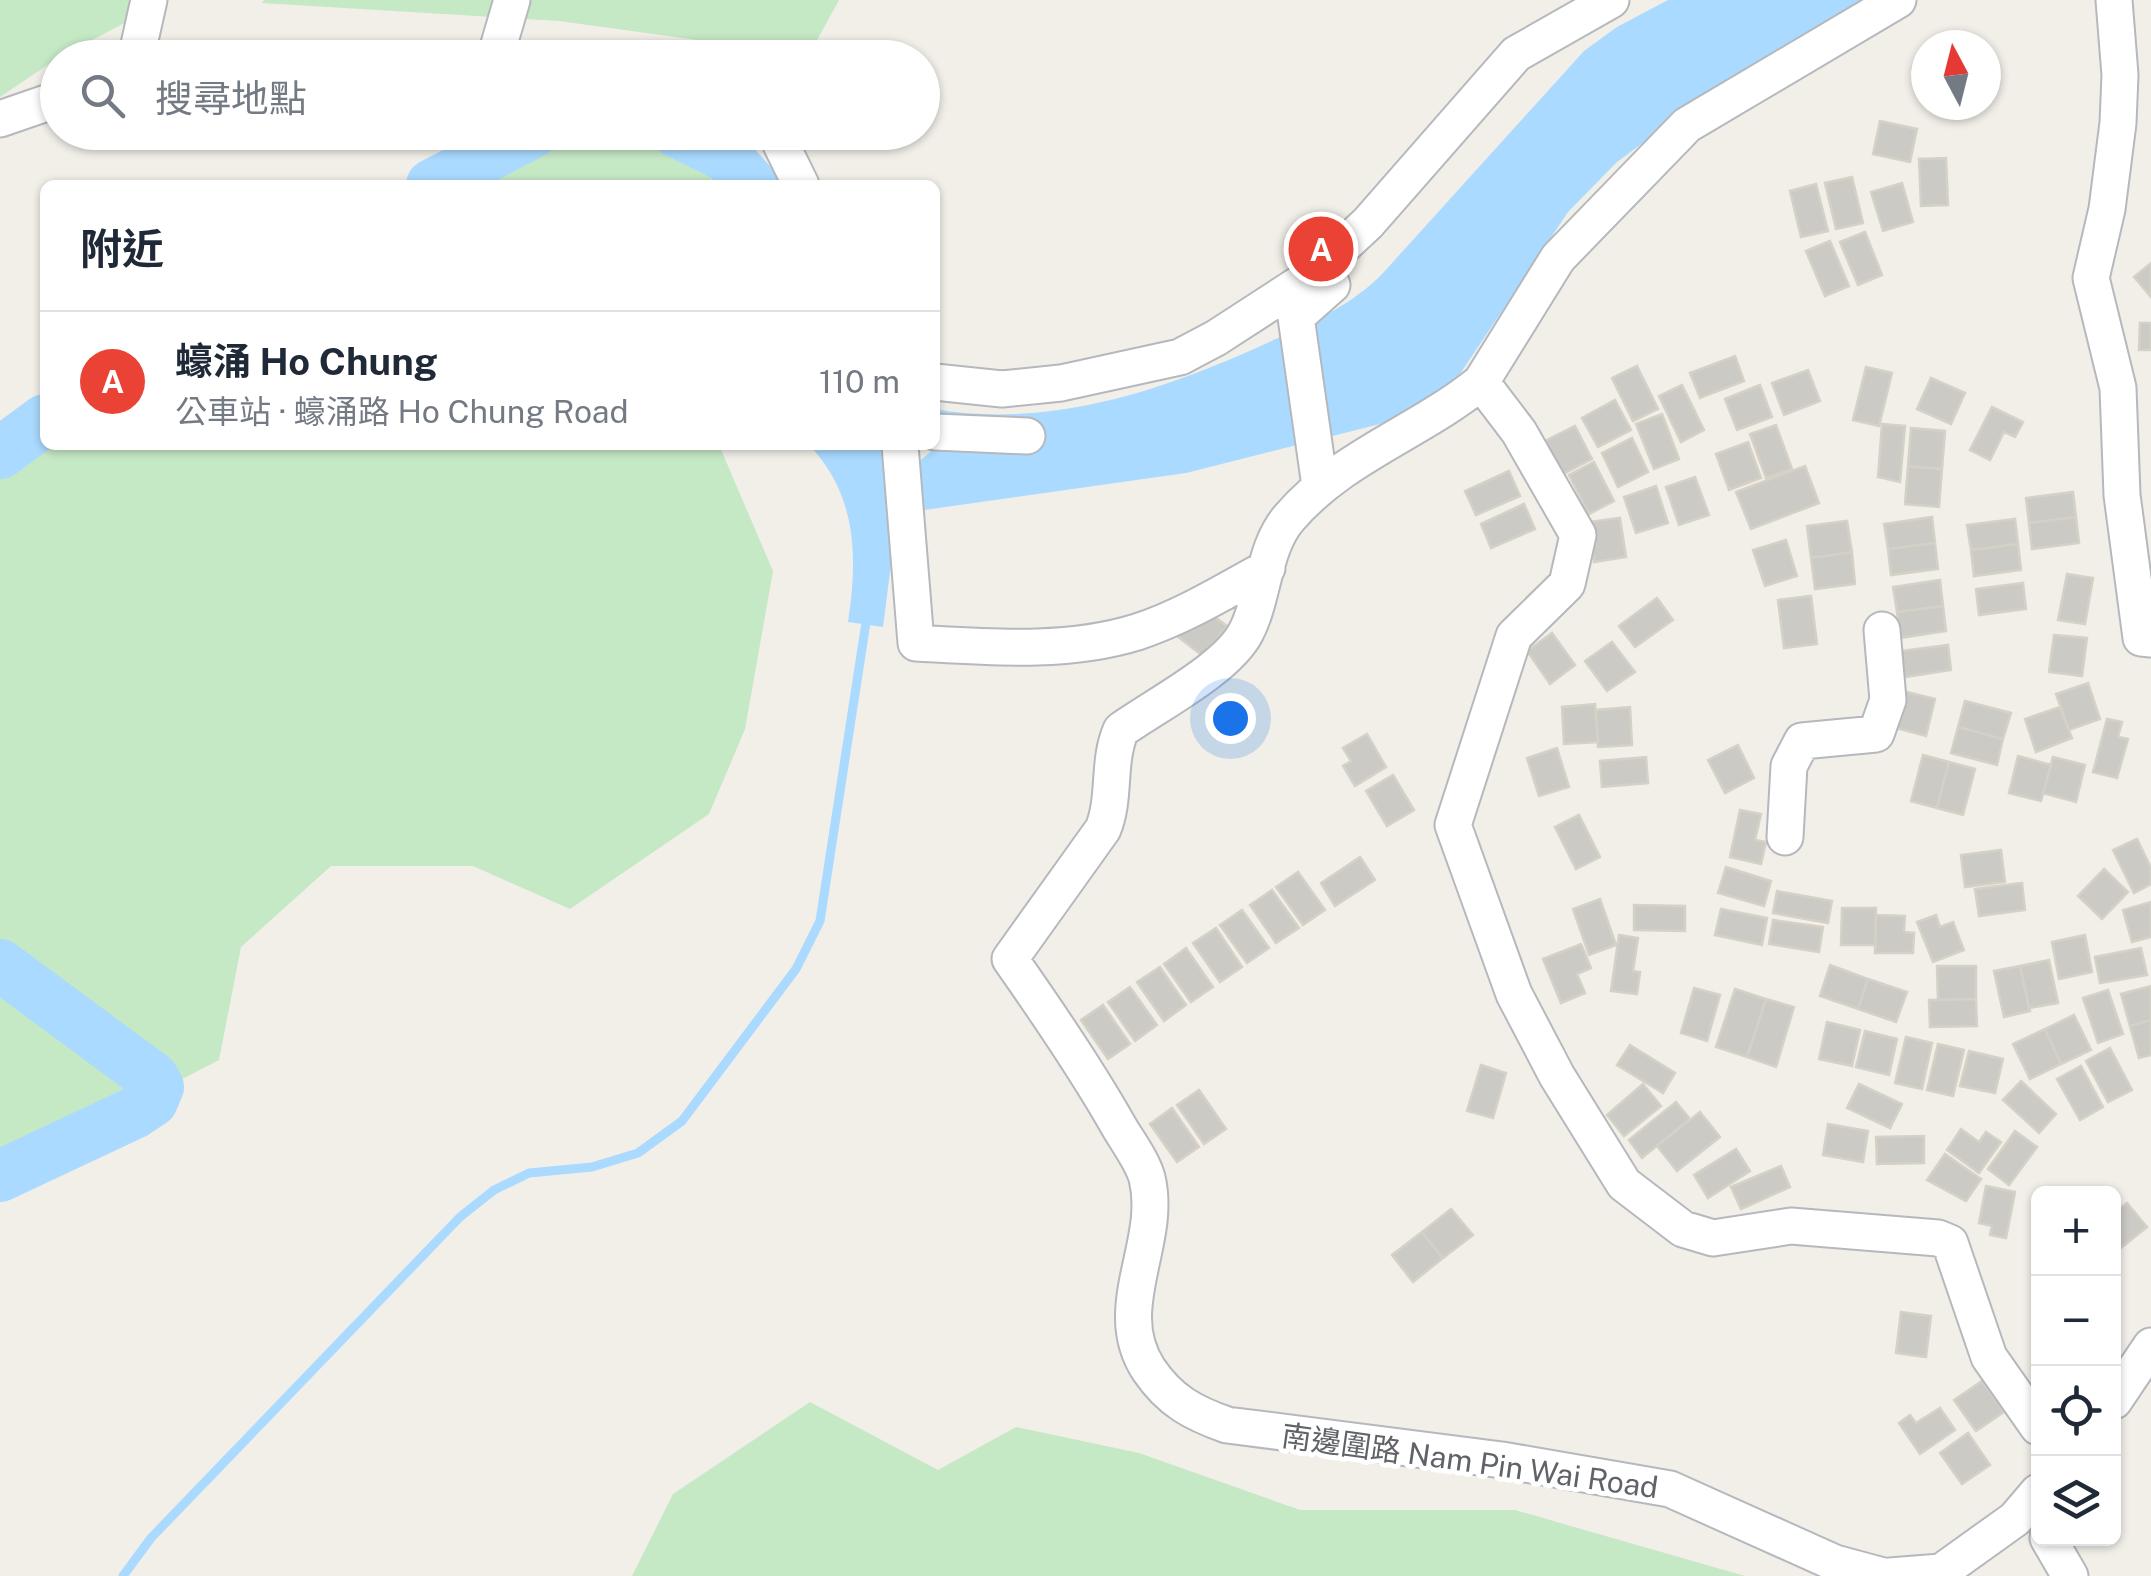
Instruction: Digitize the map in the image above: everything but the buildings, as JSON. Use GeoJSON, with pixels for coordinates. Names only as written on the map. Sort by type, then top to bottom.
{"type":"FeatureCollection","features":[{"type":"Feature","properties":{"kind":"street"},"geometry":{"type":"LineString","coordinates":[[140,40],[149,0]]}},
{"type":"Feature","properties":{"kind":"street"},"geometry":{"type":"LineString","coordinates":[[500,40],[512,0]]}},
{"type":"Feature","properties":{"kind":"street"},"geometry":{"type":"LineString","coordinates":[[940,383],[1002,389],[1061,383],[1180,357],[1285,295],[1368,223],[1516,54],[1611,0]]}},
{"type":"Feature","properties":{"kind":"street"},"geometry":{"type":"LineString","coordinates":[[900,450],[916,642],[1014,647],[1088,643],[1136,632],[1183,613],[1267,568],[1286,522],[1319,472],[1364,454],[1448,409],[1481,382],[1558,258],[1687,124],[1898,0]]}},
{"type":"Feature","properties":{"kind":"street"},"geometry":{"type":"LineString","coordinates":[[2123,2],[2118,123],[2107,209],[2091,278],[2134,387],[2124,513],[2141,638],[2151,639]]}},
{"type":"Feature","properties":{"kind":"street"},"geometry":{"type":"LineString","coordinates":[[0,119],[40,105]]}},
{"type":"Feature","properties":{"kind":"street"},"geometry":{"type":"LineString","coordinates":[[784,150],[799,180]]}},
{"type":"Feature","properties":{"kind":"street"},"geometry":{"type":"LineString","coordinates":[[1319,472],[1296,317],[1386,239],[1368,223]]}},
{"type":"Feature","properties":{"kind":"street"},"geometry":{"type":"LineString","coordinates":[[1481,382],[1519,432],[1578,535],[1567,584],[1514,636],[1454,825],[1514,994],[1557,1076],[1624,1184],[1683,1229],[1713,1238],[1791,1226],[1950,1242],[1988,1357],[2031,1417]]}},
{"type":"Feature","properties":{"kind":"street"},"geometry":{"type":"LineString","coordinates":[[940,432],[1027,436]]}},
{"type":"Feature","properties":{"kind":"street","name":"南邊圍路 Nam Pin Wai Road"},"geometry":{"type":"LineString","coordinates":[[1267,568],[1246,631],[1231,654],[1121,730],[1112,750],[1109,815],[1103,829],[1010,959],[1084,1064],[1146,1175],[1151,1205],[1135,1296],[1134,1347],[1160,1386],[1188,1412],[1227,1425],[1502,1460],[1670,1489],[1835,1563],[1886,1576],[1941,1572],[2027,1526]]}},
{"type":"Feature","properties":{"kind":"street"},"geometry":{"type":"LineString","coordinates":[[1785,837],[1789,766],[1802,741],[1876,734],[1888,700],[1882,630]]}},
{"type":"Feature","properties":{"kind":"street"},"geometry":{"type":"LineString","coordinates":[[2121,1391],[2151,1346]]}},
{"type":"Feature","properties":{"kind":"street"},"geometry":{"type":"LineString","coordinates":[[2053,1546],[2070,1576]]}},
{"type":"Feature","properties":{"kind":"green space"},"geometry":{"type":"Polygon","coordinates":[[[0,0],[168,0],[92,40],[40,40],[40,70],[0,97],[0,0]]]}},
{"type":"Feature","properties":{"kind":"green space"},"geometry":{"type":"Polygon","coordinates":[[[839,0],[817,40],[697,40],[559,21],[262,3],[839,0]]]}},
{"type":"Feature","properties":{"kind":"green space"},"geometry":{"type":"Polygon","coordinates":[[[470,150],[693,150],[699,152],[712,180],[414,180],[470,150]]]}},
{"type":"Feature","properties":{"kind":"green space"},"geometry":{"type":"Polygon","coordinates":[[[40,399],[40,450],[721,450],[773,571],[745,729],[709,814],[570,909],[473,866],[331,866],[241,947],[219,1060],[60,1142],[0,1152],[0,428],[40,399]]]}},
{"type":"Feature","properties":{"kind":"green space"},"geometry":{"type":"Polygon","coordinates":[[[810,1402],[938,1470],[1016,1427],[1139,1453],[1300,1510],[1515,1510],[1745,1576],[632,1576],[673,1494],[810,1402]]]}},
{"type":"Feature","properties":{"kind":"water"},"geometry":{"type":"Polygon","coordinates":[[[1668,0],[1864,0],[1724,83],[1617,162],[1568,212],[1450,389],[1421,407],[1380,424],[1186,473],[917,511],[917,463],[933,450],[940,450],[940,410],[1024,414],[1112,400],[1239,355],[1335,310],[1360,294],[1584,51],[1617,27],[1668,0]]]}},
{"type":"Feature","properties":{"kind":"water"},"geometry":{"type":"Polygon","coordinates":[[[813,450],[888,450],[893,548],[883,627],[848,622],[853,574],[850,528],[837,485],[813,450]]]}},
{"type":"Feature","properties":{"kind":"waterway"},"geometry":{"type":"LineString","coordinates":[[442,180],[499,150]]}},
{"type":"Feature","properties":{"kind":"waterway"},"geometry":{"type":"LineString","coordinates":[[714,150],[726,156],[748,180]]}},
{"type":"Feature","properties":{"kind":"waterway"},"geometry":{"type":"LineString","coordinates":[[0,453],[40,424]]}},
{"type":"Feature","properties":{"kind":"waterway"},"geometry":{"type":"LineString","coordinates":[[123,1576],[151,1538],[460,1217],[494,1190],[529,1173],[592,1167],[638,1153],[682,1121],[796,969],[820,921],[867,616]]}},
{"type":"Feature","properties":{"kind":"waterway"},"geometry":{"type":"LineString","coordinates":[[0,965],[153,1078],[158,1087],[152,1101],[134,1113],[0,1176]]}},
{"type":"Feature","properties":{"kind":"place","name":"蠔涌 Ho Chung"},"geometry":{"type":"Point","coordinates":[1321,249]}}]}
